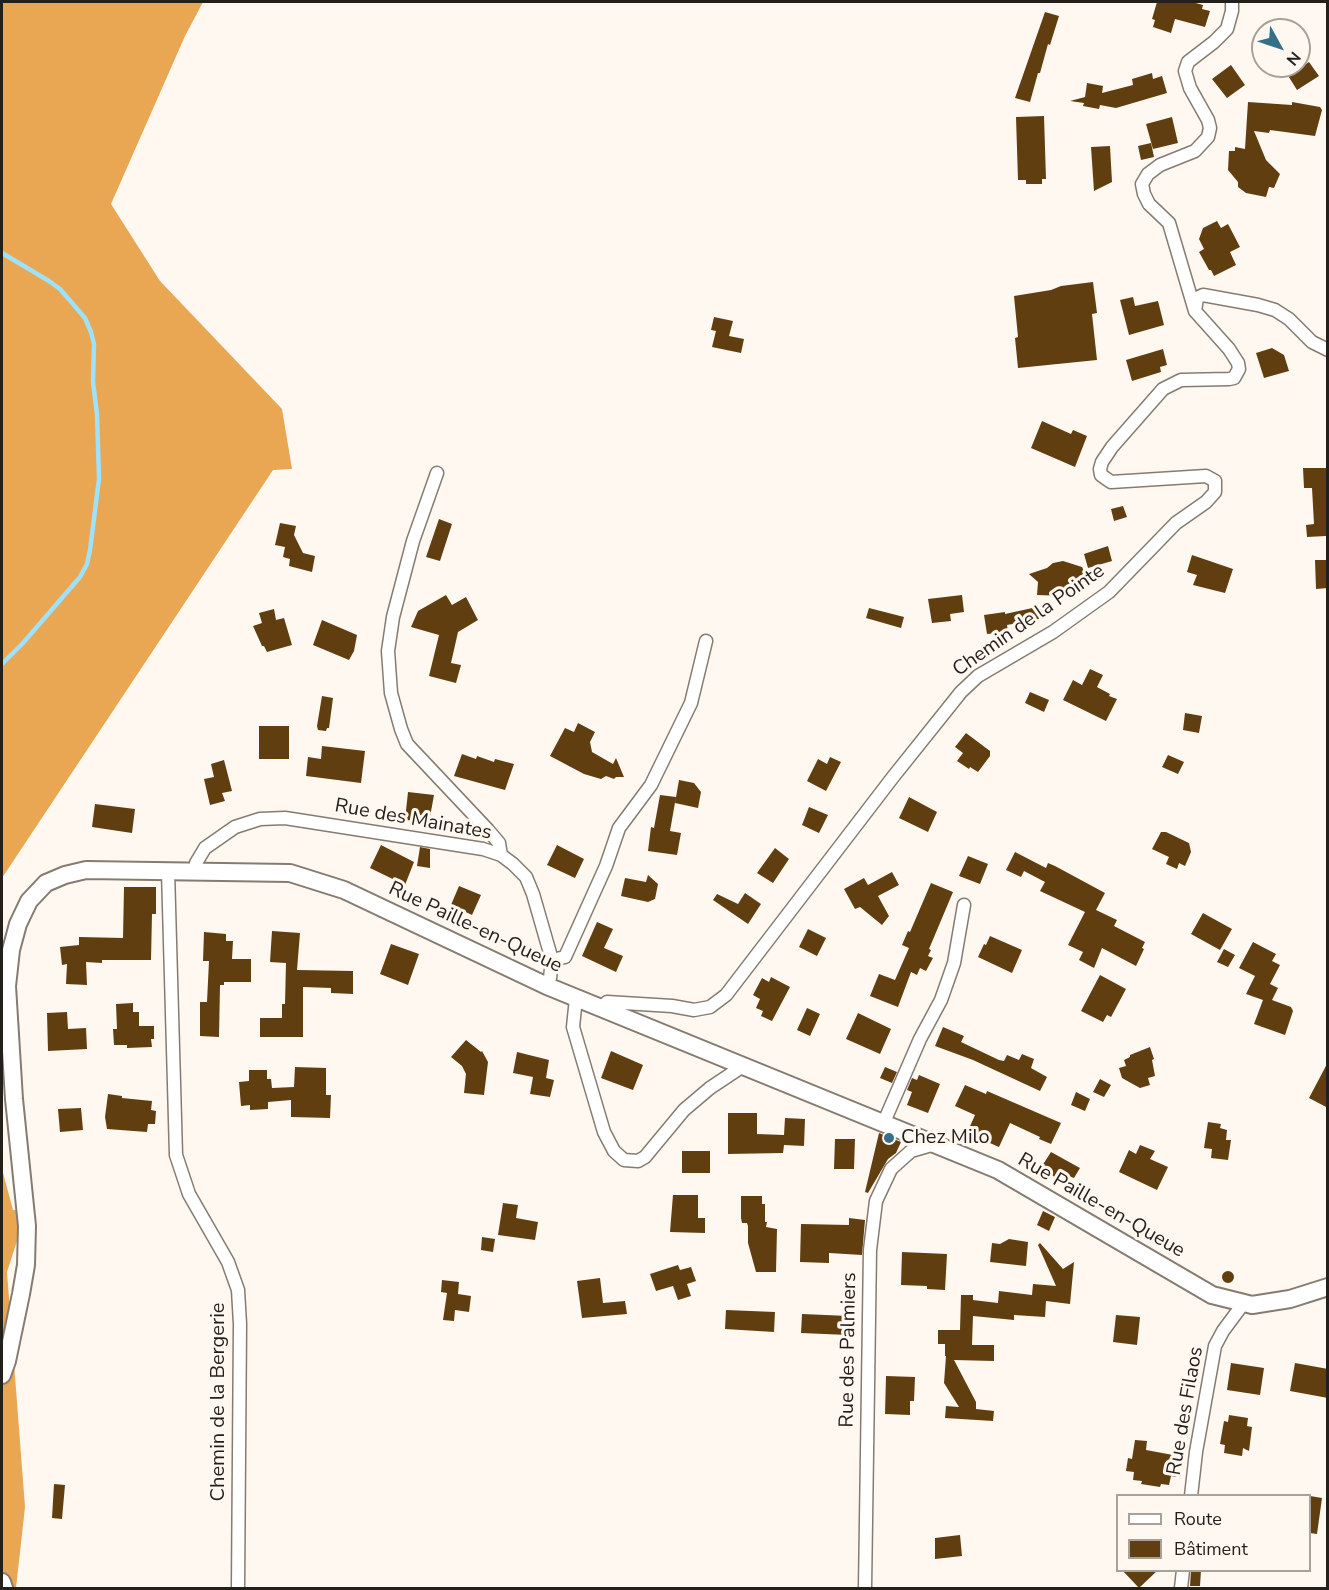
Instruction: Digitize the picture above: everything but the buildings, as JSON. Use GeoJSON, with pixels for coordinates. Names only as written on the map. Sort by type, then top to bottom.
{"type":"FeatureCollection","features":[{"type":"Feature","properties":{"kind":"main road","name":"Rue Paille-en-Queue"},"geometry":{"type":"LineString","coordinates":[[2,1375],[7,1361],[26,1265],[27,1226],[14,1099],[7,986],[11,950],[18,924],[29,901],[45,883],[86,870],[290,873],[333,887],[355,895],[547,987],[998,1170],[1212,1295],[1252,1305],[1290,1299],[1327,1284]]}},
{"type":"Feature","properties":{"kind":"main road"},"geometry":{"type":"LineString","coordinates":[[2,1582],[4,1588]]}},
{"type":"Feature","properties":{"kind":"street","name":"Chemin de la Pointe"},"geometry":{"type":"LineString","coordinates":[[601,1009],[607,1002],[672,1006],[694,1010],[710,1007],[726,995],[961,692],[978,676],[1053,632],[1109,592],[1176,523],[1215,492],[1215,481],[1206,476],[1111,482],[1101,475],[1102,462],[1112,447],[1163,388],[1181,380],[1229,379],[1238,373],[1238,363],[1229,349],[1195,311],[1169,223],[1149,204],[1142,184],[1148,174],[1160,165],[1195,151],[1208,137],[1210,128],[1208,120],[1190,88],[1185,71],[1188,62],[1214,42],[1227,28],[1232,12],[1232,2]]}},
{"type":"Feature","properties":{"kind":"street"},"geometry":{"type":"LineString","coordinates":[[1195,311],[1197,298],[1203,295],[1258,305],[1275,310],[1312,342],[1328,350]]}},
{"type":"Feature","properties":{"kind":"street"},"geometry":{"type":"LineString","coordinates":[[436,473],[413,542],[393,617],[388,651],[391,693],[407,744],[488,830],[499,843],[501,855]]}},
{"type":"Feature","properties":{"kind":"street"},"geometry":{"type":"LineString","coordinates":[[552,960],[565,957],[606,866],[619,828],[651,785],[691,703],[706,641]]}},
{"type":"Feature","properties":{"kind":"street","name":"Rue des Mainates"},"geometry":{"type":"LineString","coordinates":[[196,871],[196,863],[205,848],[235,827],[260,819],[285,818],[483,849],[501,855],[526,877],[552,960],[547,987]]}},
{"type":"Feature","properties":{"kind":"street","name":"Chemin de la Bergerie"},"geometry":{"type":"LineString","coordinates":[[168,871],[176,1155],[189,1194],[228,1262],[238,1290],[240,1324],[238,1588]]}},
{"type":"Feature","properties":{"kind":"street"},"geometry":{"type":"LineString","coordinates":[[884,1122],[920,1039],[944,991],[954,963],[964,905]]}},
{"type":"Feature","properties":{"kind":"street"},"geometry":{"type":"LineString","coordinates":[[576,999],[573,1027],[604,1132],[614,1151],[624,1160],[638,1161],[645,1157],[684,1110],[710,1088],[743,1066]]}},
{"type":"Feature","properties":{"kind":"street","name":"Rue des Palmiers"},"geometry":{"type":"LineString","coordinates":[[865,1588],[870,1250],[876,1201],[891,1169],[911,1151],[936,1143]]}},
{"type":"Feature","properties":{"kind":"street","name":"Rue des Filaos"},"geometry":{"type":"LineString","coordinates":[[1191,1494],[1196,1452],[1215,1346],[1223,1330],[1243,1304]]}},
{"type":"Feature","properties":{"kind":"street"},"geometry":{"type":"LineString","coordinates":[[1181,1588],[1183,1572]]}},
{"type":"Feature","properties":{"kind":"shaded area"},"geometry":{"type":"Polygon","coordinates":[[[2,2],[203,2],[185,36],[111,204],[160,281],[282,409],[292,469],[273,470],[2,878],[2,2]]]}},
{"type":"Feature","properties":{"kind":"shaded area"},"geometry":{"type":"Polygon","coordinates":[[[2,1169],[13,1210],[27,1210],[7,1272],[25,1507],[16,1588],[2,1588],[2,1169]]]}},
{"type":"Feature","properties":{"kind":"waterway"},"geometry":{"type":"LineString","coordinates":[[2,253],[60,289],[85,318],[94,344],[93,382],[97,414],[99,479],[87,564],[80,577],[2,664]]}},
{"type":"Feature","properties":{"kind":"place","name":"Chez Milo"},"geometry":{"type":"Point","coordinates":[889,1138]}}]}
